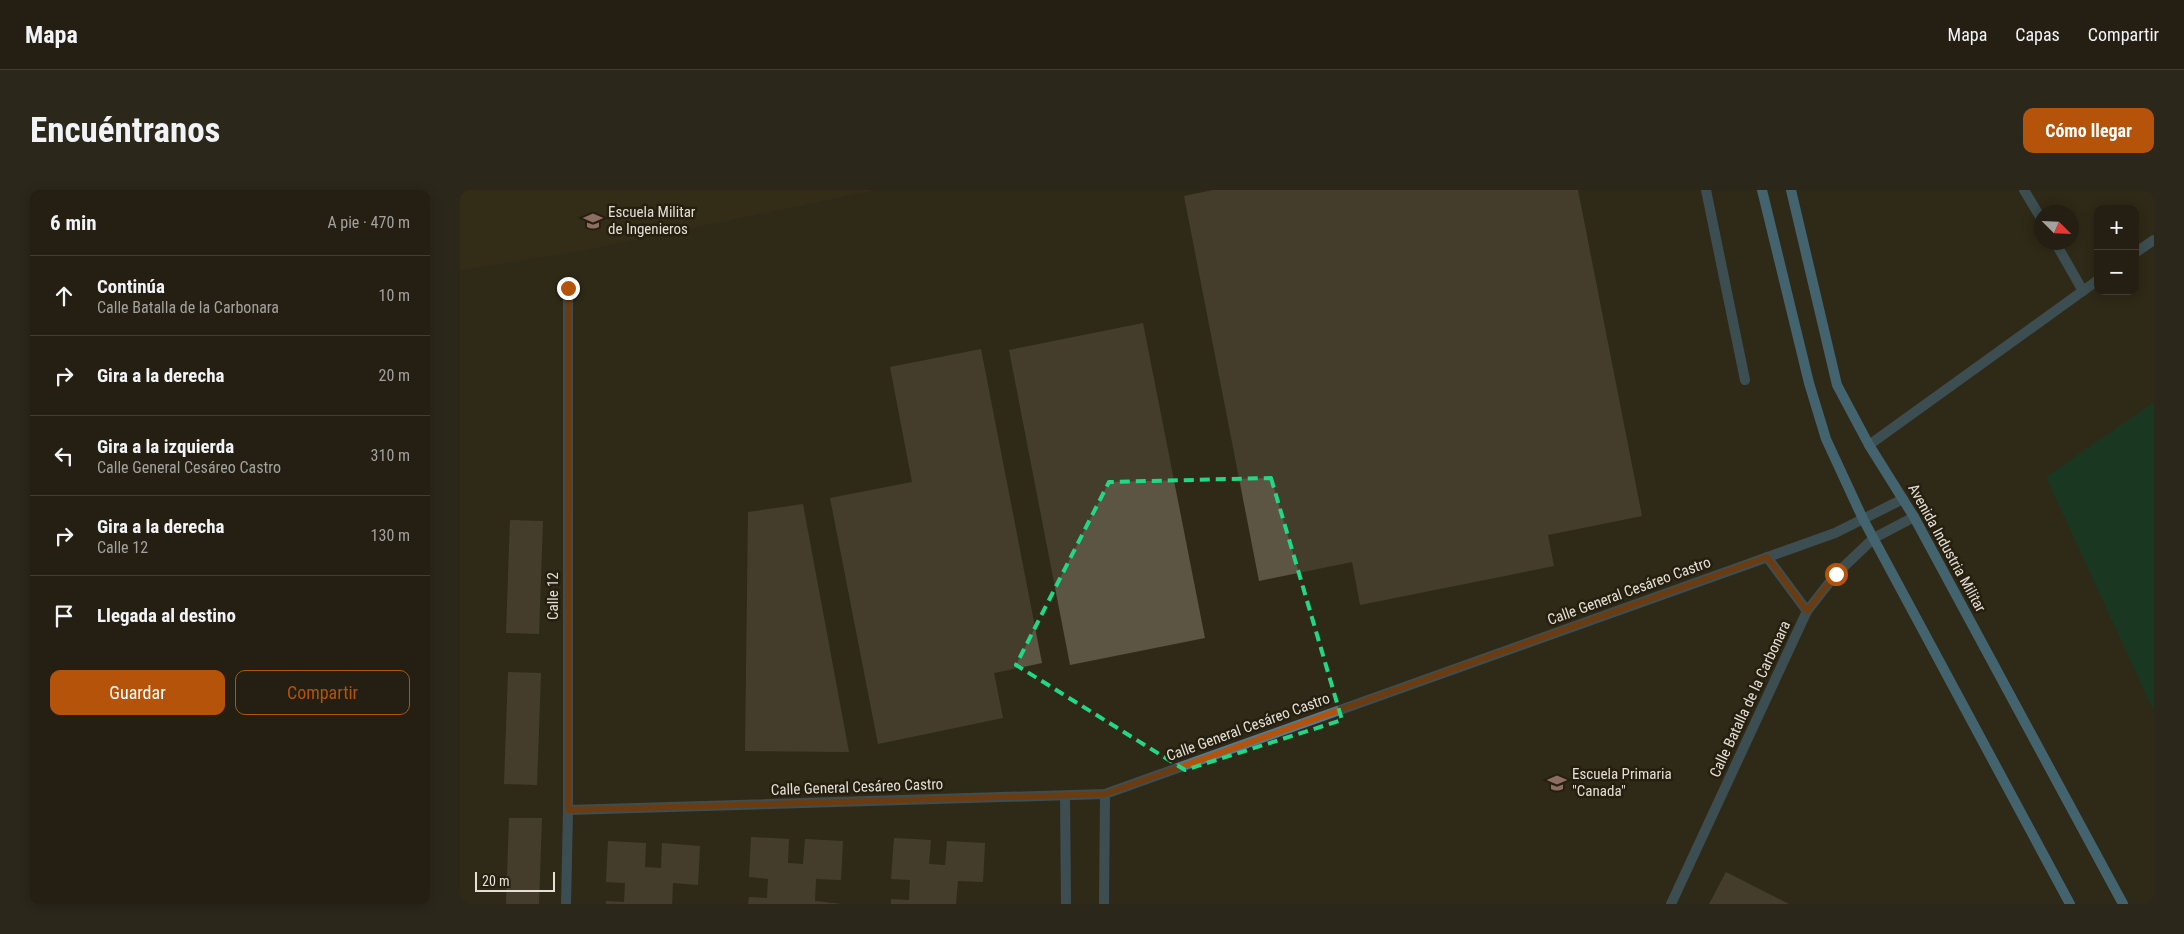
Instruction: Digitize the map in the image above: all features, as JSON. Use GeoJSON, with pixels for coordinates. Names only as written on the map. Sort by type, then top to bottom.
{"type":"FeatureCollection","features":[{"type":"Feature","properties":{"kind":"main road"},"geometry":{"type":"LineString","coordinates":[[1762,190],[1808,383],[1826,438],[1863,519],[2070,904]]}},
{"type":"Feature","properties":{"kind":"main road","name":"Avenida Industria Militar"},"geometry":{"type":"LineString","coordinates":[[1791,190],[1837,385],[1869,445],[1914,517],[2123,904]]}},
{"type":"Feature","properties":{"kind":"street"},"geometry":{"type":"LineString","coordinates":[[1706,190],[1745,380]]}},
{"type":"Feature","properties":{"kind":"street"},"geometry":{"type":"LineString","coordinates":[[2024,190],[2034,207]]}},
{"type":"Feature","properties":{"kind":"street"},"geometry":{"type":"LineString","coordinates":[[2139,250],[2154,240]]}},
{"type":"Feature","properties":{"kind":"street"},"geometry":{"type":"LineString","coordinates":[[2060,250],[2083,291]]}},
{"type":"Feature","properties":{"kind":"street"},"geometry":{"type":"LineString","coordinates":[[1869,445],[2094,283]]}},
{"type":"Feature","properties":{"kind":"street","name":"Calle 12"},"geometry":{"type":"LineString","coordinates":[[566,904],[568,810],[568,288]]}},
{"type":"Feature","properties":{"kind":"street","name":"Calle General Cesáreo Castro"},"geometry":{"type":"LineString","coordinates":[[568,810],[1105,794],[1834,533],[1903,498]]}},
{"type":"Feature","properties":{"kind":"street","name":"Calle Batalla de la Carbonara"},"geometry":{"type":"LineString","coordinates":[[1671,904],[1807,611],[1836,574],[1874,538],[1914,517]]}},
{"type":"Feature","properties":{"kind":"street"},"geometry":{"type":"LineString","coordinates":[[1767,557],[1807,611]]}},
{"type":"Feature","properties":{"kind":"street"},"geometry":{"type":"LineString","coordinates":[[1104,904],[1105,794]]}},
{"type":"Feature","properties":{"kind":"street"},"geometry":{"type":"LineString","coordinates":[[1065,796],[1066,904]]}},
{"type":"Feature","properties":{"kind":"highlighted area"},"geometry":{"type":"Polygon","coordinates":[[[1271,478],[1342,720],[1185,770],[1016,665],[1109,482],[1271,478]]]}},
{"type":"Feature","properties":{"kind":"shaded area","name":"Escuela Militar de Ingenieros"},"geometry":{"type":"Polygon","coordinates":[[[460,190],[875,190],[576,252],[460,270],[460,190]]]}},
{"type":"Feature","properties":{"kind":"green space"},"geometry":{"type":"Polygon","coordinates":[[[2154,402],[2154,712],[2046,477],[2154,402]]]}},
{"type":"Feature","properties":{"kind":"building"},"geometry":{"type":"Polygon","coordinates":[[[1213,190],[1578,190],[1642,516],[1548,535],[1554,566],[1360,605],[1352,562],[1259,581],[1184,196],[1213,190]]]}},
{"type":"Feature","properties":{"kind":"building"},"geometry":{"type":"Polygon","coordinates":[[[1143,323],[1205,638],[1070,665],[1009,350],[1143,323]]]}},
{"type":"Feature","properties":{"kind":"building"},"geometry":{"type":"Polygon","coordinates":[[[981,349],[1042,663],[994,673],[1003,718],[878,744],[830,498],[912,482],[890,367],[981,349]]]}},
{"type":"Feature","properties":{"kind":"building"},"geometry":{"type":"Polygon","coordinates":[[[803,504],[849,752],[745,751],[748,512],[803,504]]]}},
{"type":"Feature","properties":{"kind":"building"},"geometry":{"type":"Polygon","coordinates":[[[510,520],[543,521],[539,634],[506,633],[510,520]]]}},
{"type":"Feature","properties":{"kind":"building"},"geometry":{"type":"Polygon","coordinates":[[[508,672],[541,673],[537,785],[504,784],[508,672]]]}},
{"type":"Feature","properties":{"kind":"building"},"geometry":{"type":"Polygon","coordinates":[[[509,818],[542,818],[539,904],[506,904],[509,818]]]}},
{"type":"Feature","properties":{"kind":"building"},"geometry":{"type":"Polygon","coordinates":[[[751,837],[789,839],[788,863],[803,864],[805,839],[843,841],[841,880],[816,879],[815,901],[842,904],[748,904],[749,897],[767,898],[768,879],[749,877],[751,837]]]}},
{"type":"Feature","properties":{"kind":"building"},"geometry":{"type":"Polygon","coordinates":[[[894,838],[931,840],[929,864],[945,865],[947,841],[985,843],[983,882],[958,881],[956,904],[891,904],[891,899],[909,900],[910,880],[891,879],[894,838]]]}},
{"type":"Feature","properties":{"kind":"building"},"geometry":{"type":"Polygon","coordinates":[[[608,841],[646,843],[645,867],[661,868],[662,843],[700,846],[698,885],[673,883],[672,904],[606,904],[606,901],[624,902],[625,883],[606,882],[608,841]]]}},
{"type":"Feature","properties":{"kind":"building"},"geometry":{"type":"Polygon","coordinates":[[[1726,872],[1789,904],[1709,904],[1726,872]]]}},
{"type":"Feature","properties":{"kind":"place","name":"Escuela Militar de Ingenieros"},"geometry":{"type":"Point","coordinates":[593,221]}},
{"type":"Feature","properties":{"kind":"place","name":"Escuela Primaria \"Canada\""},"geometry":{"type":"Point","coordinates":[1557,783]}},
{"type":"Feature","properties":{"kind":"route"},"geometry":{"type":"LineString","coordinates":[[568,288],[568,810],[1105,794],[1767,557],[1807,611],[1836,574]]}}]}
